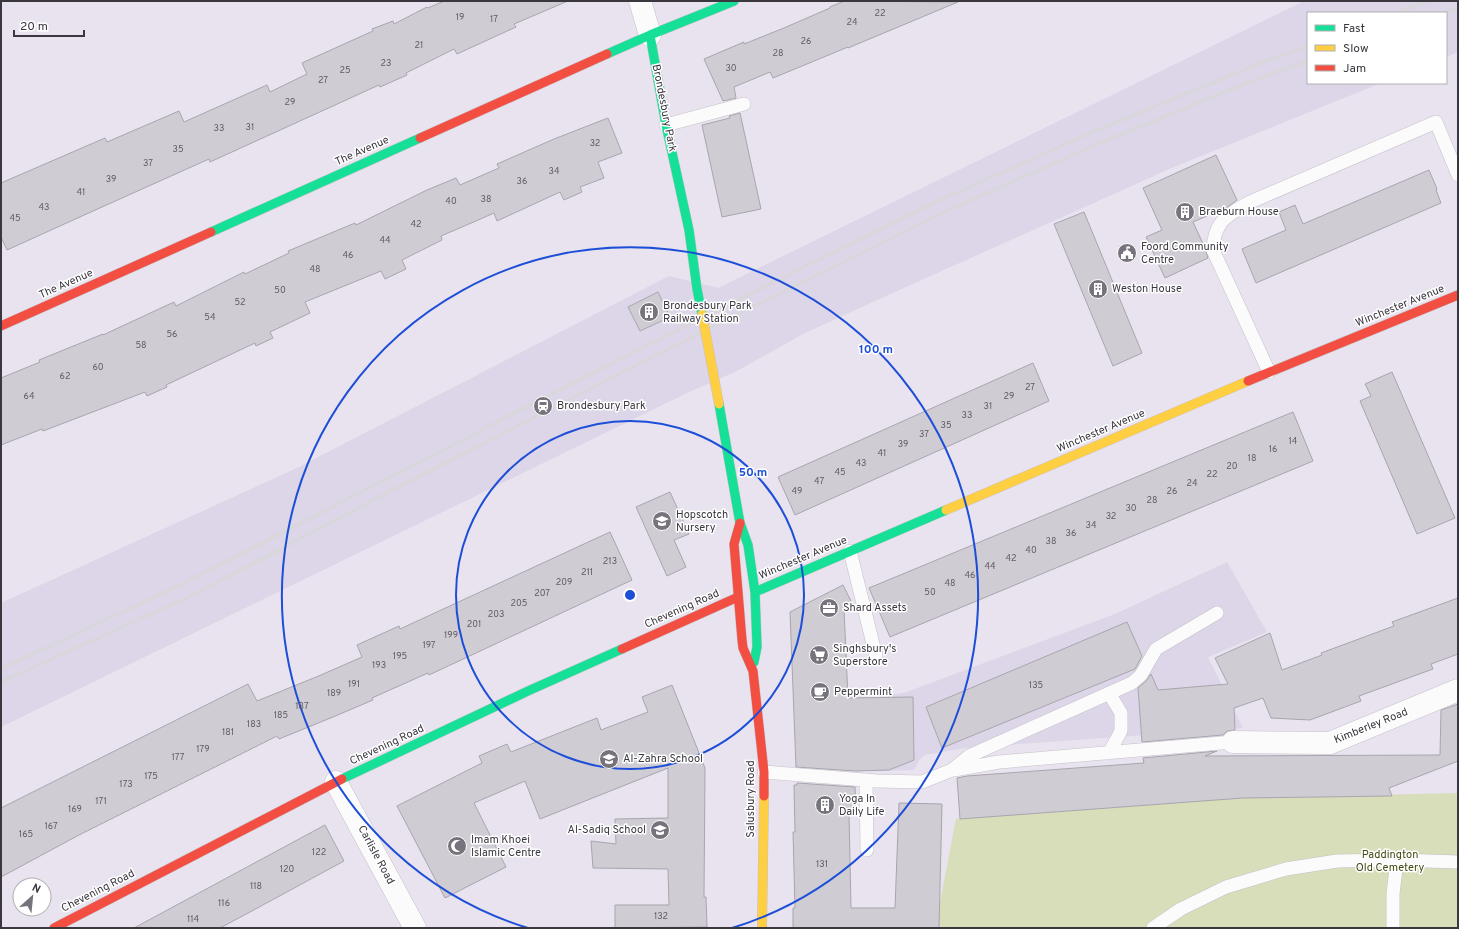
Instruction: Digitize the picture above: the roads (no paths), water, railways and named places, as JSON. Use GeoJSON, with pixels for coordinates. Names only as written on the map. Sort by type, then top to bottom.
{"type":"FeatureCollection","features":[{"type":"Feature","properties":{"kind":"street","name":"Brondesbury Park"},"geometry":{"type":"LineString","coordinates":[[640,1],[650,36],[666,125],[688,230],[697,289],[740,523],[748,545],[755,592]]}},
{"type":"Feature","properties":{"kind":"street","name":"The Avenue"},"geometry":{"type":"LineString","coordinates":[[1,326],[650,36],[734,1]]}},
{"type":"Feature","properties":{"kind":"street","name":"Winchester Avenue"},"geometry":{"type":"LineString","coordinates":[[755,592],[1269,372],[1458,295]]}},
{"type":"Feature","properties":{"kind":"street","name":"Brondesbury Park"},"geometry":{"type":"LineString","coordinates":[[738,597],[734,544],[740,523]]}},
{"type":"Feature","properties":{"kind":"street","name":"Salusbury Road"},"geometry":{"type":"LineString","coordinates":[[753,671],[758,647],[755,592]]}},
{"type":"Feature","properties":{"kind":"street","name":"Salusbury Road"},"geometry":{"type":"LineString","coordinates":[[738,597],[743,648],[753,671],[764,772],[762,928]]}},
{"type":"Feature","properties":{"kind":"street","name":"Chevening Road"},"geometry":{"type":"LineString","coordinates":[[57,927],[336,782],[528,691],[738,597]]}},
{"type":"Feature","properties":{"kind":"street","name":"Kimberley Road"},"geometry":{"type":"LineString","coordinates":[[1233,742],[1330,743],[1458,690]]}},
{"type":"Feature","properties":{"kind":"street","name":"Carlisle Road"},"geometry":{"type":"LineString","coordinates":[[336,782],[411,927]]}},
{"type":"Feature","properties":{"kind":"lane"},"geometry":{"type":"LineString","coordinates":[[666,125],[744,104]]}},
{"type":"Feature","properties":{"kind":"lane"},"geometry":{"type":"LineString","coordinates":[[1269,372],[1213,250],[1213,238],[1221,222],[1228,215],[1248,203],[1436,122],[1458,175]]}},
{"type":"Feature","properties":{"kind":"lane"},"geometry":{"type":"LineString","coordinates":[[850,551],[876,656]]}},
{"type":"Feature","properties":{"kind":"lane"},"geometry":{"type":"LineString","coordinates":[[952,770],[968,756],[1132,683],[1142,676],[1156,649],[1217,613]]}},
{"type":"Feature","properties":{"kind":"lane"},"geometry":{"type":"LineString","coordinates":[[1109,693],[1121,713],[1121,731],[1109,753]]}},
{"type":"Feature","properties":{"kind":"lane"},"geometry":{"type":"LineString","coordinates":[[764,772],[866,780],[922,782],[952,770],[999,762],[1233,742]]}},
{"type":"Feature","properties":{"kind":"lane"},"geometry":{"type":"LineString","coordinates":[[866,780],[867,850]]}},
{"type":"Feature","properties":{"kind":"lane"},"geometry":{"type":"LineString","coordinates":[[1393,928],[1393,894],[1397,860]]}},
{"type":"Feature","properties":{"kind":"lane"},"geometry":{"type":"LineString","coordinates":[[1153,928],[1181,909],[1226,887],[1286,869],[1337,861],[1397,860],[1458,862]]}},
{"type":"Feature","properties":{"kind":"railway"},"geometry":{"type":"LineString","coordinates":[[1399,12],[1429,1]]}},
{"type":"Feature","properties":{"kind":"railway"},"geometry":{"type":"LineString","coordinates":[[1447,12],[1458,9]]}},
{"type":"Feature","properties":{"kind":"railway"},"geometry":{"type":"LineString","coordinates":[[1,669],[186,582],[632,353],[936,202],[1093,132],[1251,67],[1307,46]]}},
{"type":"Feature","properties":{"kind":"railway"},"geometry":{"type":"LineString","coordinates":[[1,682],[195,594],[640,363],[942,213],[1100,143],[1257,79],[1307,61]]}},
{"type":"Feature","properties":{"kind":"place","name":"Braeburn House"},"geometry":{"type":"Point","coordinates":[1185,212]}},
{"type":"Feature","properties":{"kind":"place","name":"Foord Community Centre"},"geometry":{"type":"Point","coordinates":[1127,253]}},
{"type":"Feature","properties":{"kind":"place","name":"Weston House"},"geometry":{"type":"Point","coordinates":[1098,289]}},
{"type":"Feature","properties":{"kind":"place","name":"Brondesbury Park Railway Station"},"geometry":{"type":"Point","coordinates":[649,312]}},
{"type":"Feature","properties":{"kind":"place","name":"Brondesbury Park"},"geometry":{"type":"Point","coordinates":[543,406]}},
{"type":"Feature","properties":{"kind":"place","name":"Hopscotch Nursery"},"geometry":{"type":"Point","coordinates":[662,521]}},
{"type":"Feature","properties":{"kind":"place","name":"Shard Assets"},"geometry":{"type":"Point","coordinates":[829,608]}},
{"type":"Feature","properties":{"kind":"place","name":"Singhsbury's Superstore"},"geometry":{"type":"Point","coordinates":[819,655]}},
{"type":"Feature","properties":{"kind":"place","name":"Peppermint"},"geometry":{"type":"Point","coordinates":[820,692]}},
{"type":"Feature","properties":{"kind":"place","name":"Al-Zahra School"},"geometry":{"type":"Point","coordinates":[609,759]}},
{"type":"Feature","properties":{"kind":"place","name":"Yoga In Daily Life"},"geometry":{"type":"Point","coordinates":[825,805]}},
{"type":"Feature","properties":{"kind":"place","name":"Al-Sadiq School"},"geometry":{"type":"Point","coordinates":[660,830]}},
{"type":"Feature","properties":{"kind":"place","name":"Imam Khoei Islamic Centre"},"geometry":{"type":"Point","coordinates":[457,846]}},
{"type":"Feature","properties":{"kind":"park label","name":"Paddington Old Cemetery"},"geometry":{"type":"Point","coordinates":[1390,861]}}]}
